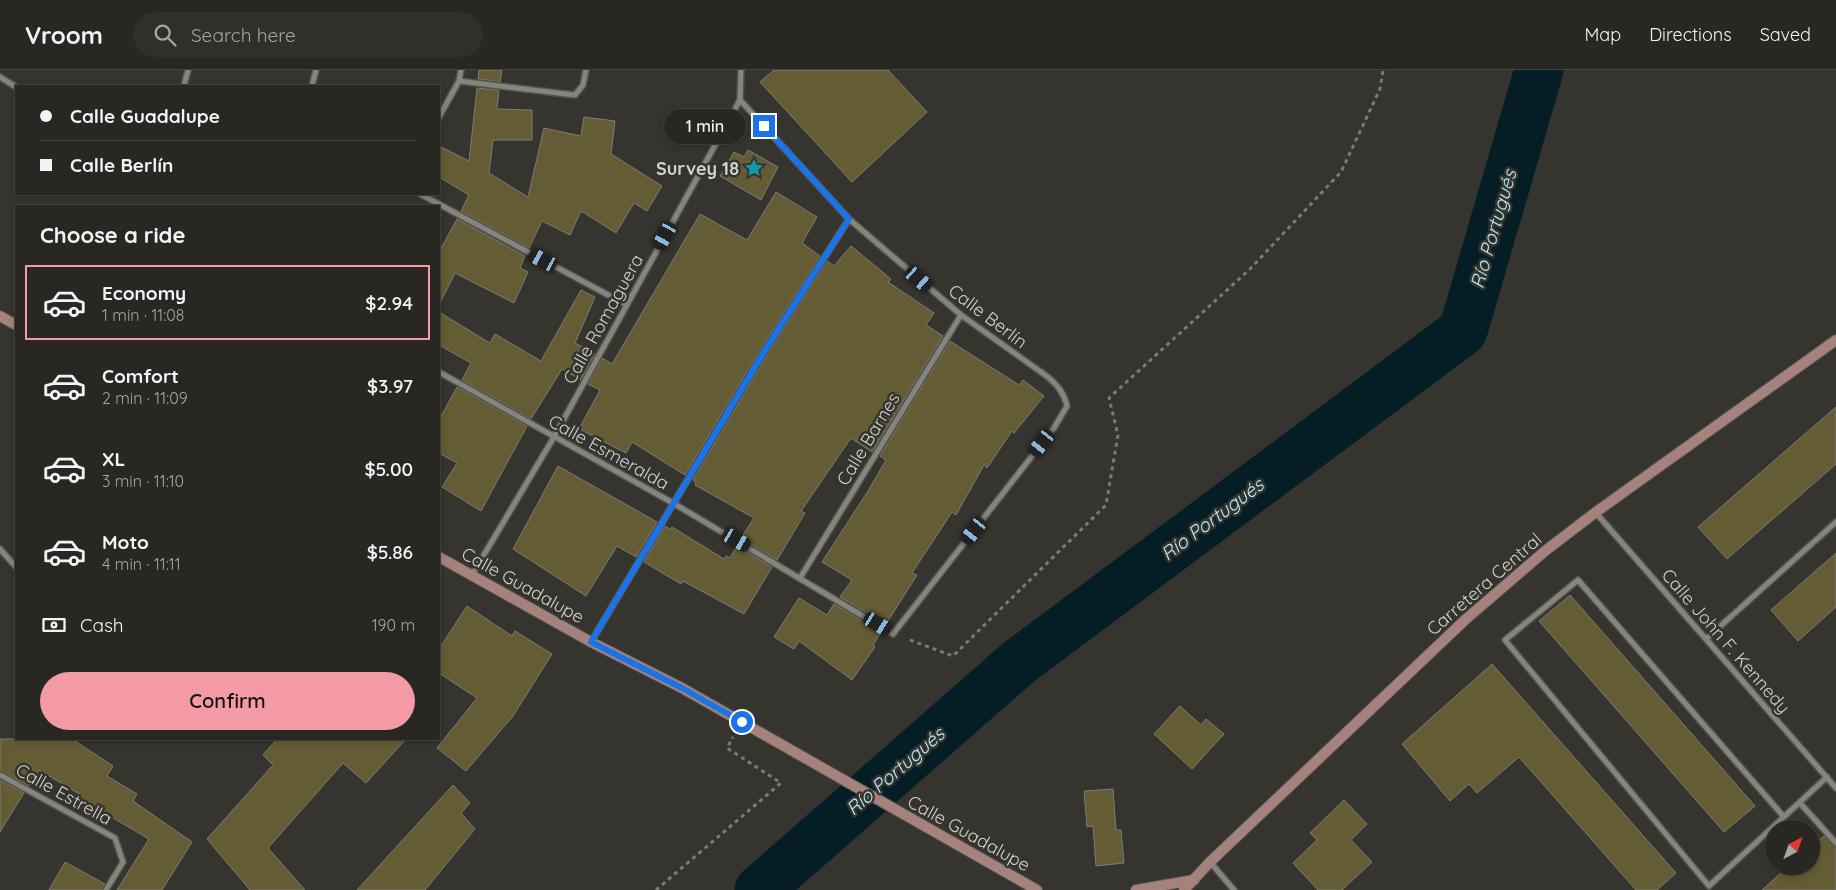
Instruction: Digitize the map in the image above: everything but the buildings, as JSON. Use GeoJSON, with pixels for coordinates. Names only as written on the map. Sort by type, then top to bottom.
{"type":"FeatureCollection","features":[{"type":"Feature","properties":{"kind":"street"},"geometry":{"type":"LineString","coordinates":[[184,85],[188,70]]}},
{"type":"Feature","properties":{"kind":"street"},"geometry":{"type":"LineString","coordinates":[[312,85],[316,70]]}},
{"type":"Feature","properties":{"kind":"street"},"geometry":{"type":"LineString","coordinates":[[440,115],[459,81],[461,70]]}},
{"type":"Feature","properties":{"kind":"street"},"geometry":{"type":"LineString","coordinates":[[459,81],[575,95],[583,85],[586,70]]}},
{"type":"Feature","properties":{"kind":"street","name":"Calle Romaguera"},"geometry":{"type":"LineString","coordinates":[[472,575],[554,437],[740,100],[741,70]]}},
{"type":"Feature","properties":{"kind":"street"},"geometry":{"type":"LineString","coordinates":[[0,77],[15,86]]}},
{"type":"Feature","properties":{"kind":"street","name":"Calle Berlín"},"geometry":{"type":"LineString","coordinates":[[740,100],[849,219],[961,315],[1048,377],[1059,387],[1067,406],[1054,428],[893,634]]}},
{"type":"Feature","properties":{"kind":"street"},"geometry":{"type":"LineString","coordinates":[[422,195],[627,305]]}},
{"type":"Feature","properties":{"kind":"street"},"geometry":{"type":"LineString","coordinates":[[591,642],[762,355],[849,219]]}},
{"type":"Feature","properties":{"kind":"street","name":"Calle Barnes"},"geometry":{"type":"LineString","coordinates":[[800,578],[961,315]]}},
{"type":"Feature","properties":{"kind":"street"},"geometry":{"type":"LineString","coordinates":[[0,316],[15,324]]}},
{"type":"Feature","properties":{"kind":"street","name":"Carretera Central"},"geometry":{"type":"LineString","coordinates":[[1184,890],[1210,862],[1466,619],[1544,551],[1836,340]]}},
{"type":"Feature","properties":{"kind":"street","name":"Calle Esmeralda"},"geometry":{"type":"LineString","coordinates":[[440,373],[673,504],[893,634]]}},
{"type":"Feature","properties":{"kind":"street","name":"Calle John F. Kennedy"},"geometry":{"type":"LineString","coordinates":[[1596,512],[1836,788]]}},
{"type":"Feature","properties":{"kind":"street"},"geometry":{"type":"LineString","coordinates":[[1706,638],[1836,522]]}},
{"type":"Feature","properties":{"kind":"street"},"geometry":{"type":"LineString","coordinates":[[0,549],[15,565]]}},
{"type":"Feature","properties":{"kind":"street","name":"Calle Guadalupe"},"geometry":{"type":"LineString","coordinates":[[440,558],[591,642],[682,688],[1039,890]]}},
{"type":"Feature","properties":{"kind":"street"},"geometry":{"type":"LineString","coordinates":[[1784,817],[1578,580],[1505,640],[1710,886],[1827,777]]}},
{"type":"Feature","properties":{"kind":"street","name":"Calle Estrella"},"geometry":{"type":"LineString","coordinates":[[0,775],[115,838],[123,862],[106,890]]}},
{"type":"Feature","properties":{"kind":"street"},"geometry":{"type":"LineString","coordinates":[[1800,803],[1836,843]]}},
{"type":"Feature","properties":{"kind":"street"},"geometry":{"type":"LineString","coordinates":[[1210,862],[1234,890]]}},
{"type":"Feature","properties":{"kind":"street"},"geometry":{"type":"LineString","coordinates":[[1136,890],[1194,880]]}},
{"type":"Feature","properties":{"kind":"path"},"geometry":{"type":"LineString","coordinates":[[893,634],[953,656],[1106,505],[1118,435],[1109,398],[1250,269],[1341,172],[1380,89],[1383,70]]}},
{"type":"Feature","properties":{"kind":"path"},"geometry":{"type":"LineString","coordinates":[[656,890],[781,783],[726,748],[742,722]]}},
{"type":"Feature","properties":{"kind":"waterway","name":"Río Portugués"},"geometry":{"type":"LineString","coordinates":[[759,890],[1019,662],[1463,331],[1539,70]]}},
{"type":"Feature","properties":{"kind":"place","name":"Survey 18"},"geometry":{"type":"Point","coordinates":[754,168]}},
{"type":"Feature","properties":{"kind":"route"},"geometry":{"type":"LineString","coordinates":[[742,722],[682,688],[591,642],[762,355],[849,219],[764,126]]}}]}
